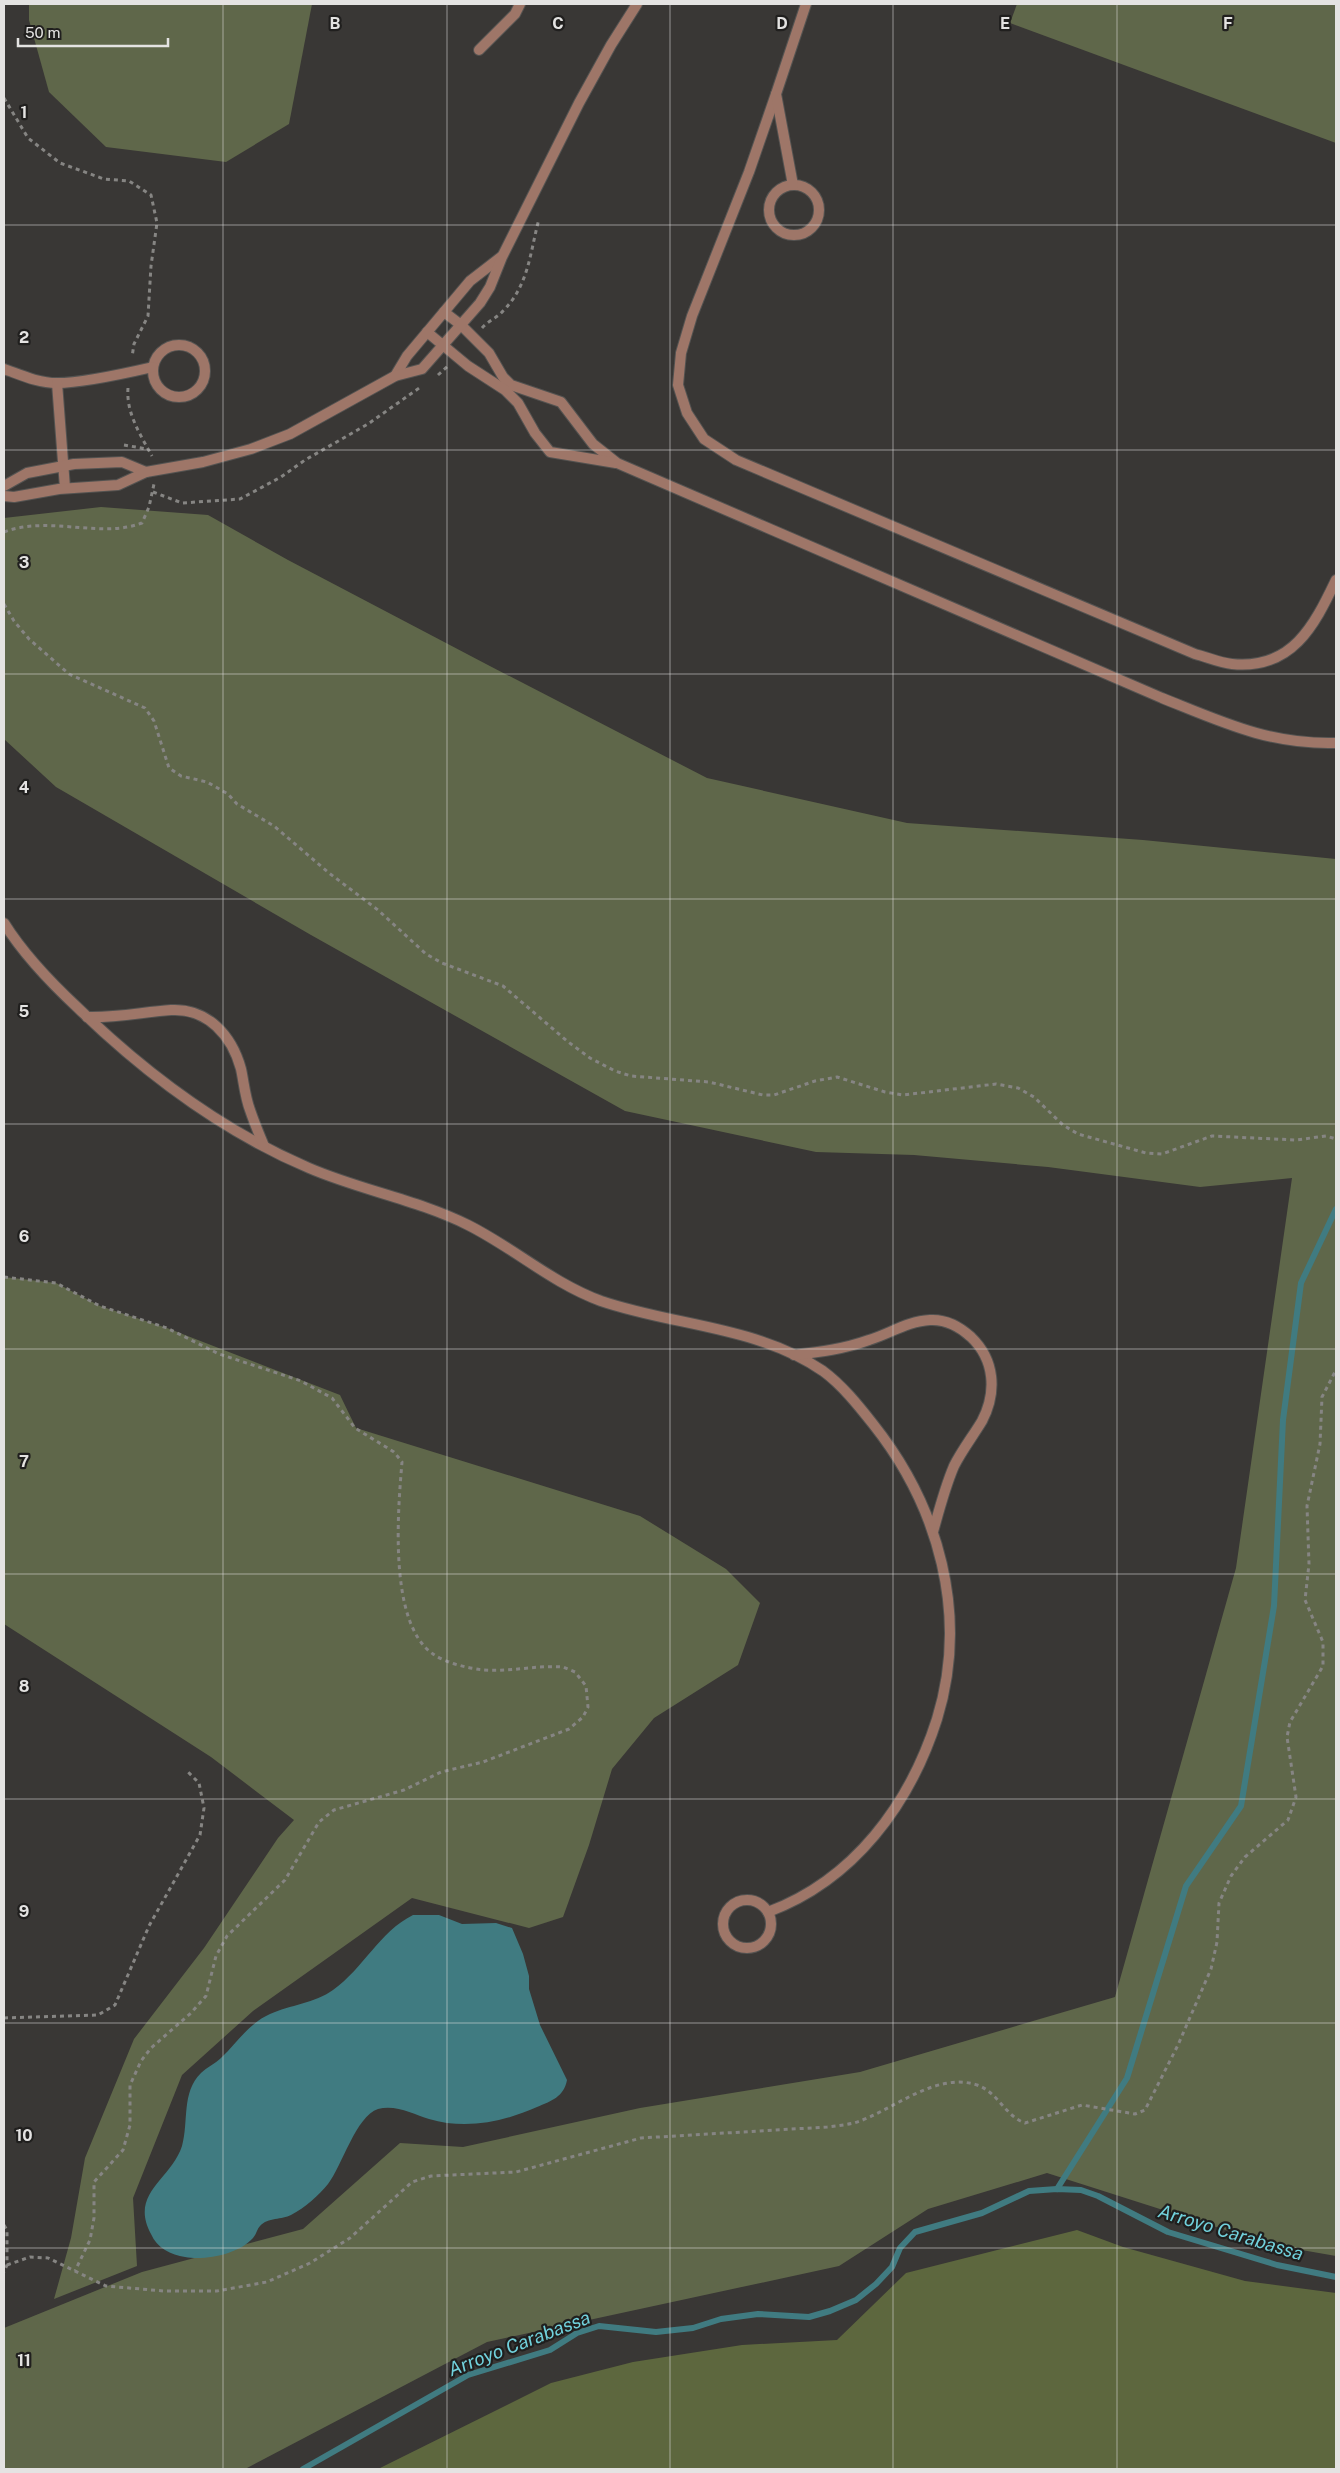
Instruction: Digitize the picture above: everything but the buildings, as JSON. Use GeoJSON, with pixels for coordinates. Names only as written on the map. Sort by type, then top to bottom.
{"type":"FeatureCollection","features":[{"type":"Feature","properties":{"kind":"street"},"geometry":{"type":"LineString","coordinates":[[479,50],[515,14],[520,4]]}},
{"type":"Feature","properties":{"kind":"street"},"geometry":{"type":"LineString","coordinates":[[4,496],[14,497],[64,488],[118,485],[150,471],[203,462],[251,449],[290,434],[395,376],[422,369],[480,303],[490,287],[502,257],[579,103],[610,45],[637,4]]}},
{"type":"Feature","properties":{"kind":"street"},"geometry":{"type":"LineString","coordinates":[[806,4],[749,172],[692,316],[681,353],[678,385],[687,413],[704,439],[736,460],[1194,654],[1232,664],[1252,664],[1271,660],[1300,640],[1315,623],[1336,580]]}},
{"type":"Feature","properties":{"kind":"street"},"geometry":{"type":"LineString","coordinates":[[776,94],[793,184]]}},
{"type":"Feature","properties":{"kind":"street"},"geometry":{"type":"LineString","coordinates":[[793,184],[801,186],[814,194],[819,209],[815,224],[809,230],[794,235],[778,230],[769,215],[772,198],[784,186],[793,184]]}},
{"type":"Feature","properties":{"kind":"street"},"geometry":{"type":"LineString","coordinates":[[395,376],[407,356],[470,281],[502,257]]}},
{"type":"Feature","properties":{"kind":"street"},"geometry":{"type":"LineString","coordinates":[[444,312],[461,325],[489,353],[511,385],[560,402],[593,444],[617,464]]}},
{"type":"Feature","properties":{"kind":"street"},"geometry":{"type":"LineString","coordinates":[[427,332],[442,346],[505,390],[518,403],[535,433],[550,452],[617,464],[1074,661],[1251,733],[1289,741],[1336,743]]}},
{"type":"Feature","properties":{"kind":"street"},"geometry":{"type":"LineString","coordinates":[[183,346],[197,353],[204,368],[204,376],[196,391],[179,397],[170,396],[156,384],[153,376],[153,367],[156,359],[167,348],[183,346]]}},
{"type":"Feature","properties":{"kind":"street"},"geometry":{"type":"LineString","coordinates":[[4,369],[32,379],[56,383],[130,373],[153,367]]}},
{"type":"Feature","properties":{"kind":"street"},"geometry":{"type":"LineString","coordinates":[[56,383],[64,488]]}},
{"type":"Feature","properties":{"kind":"street"},"geometry":{"type":"LineString","coordinates":[[4,486],[27,473],[63,466],[122,462],[150,471]]}},
{"type":"Feature","properties":{"kind":"street"},"geometry":{"type":"LineString","coordinates":[[4,923],[18,946],[119,1049],[182,1097],[264,1146],[308,1167],[469,1225],[563,1284],[593,1298],[628,1310],[725,1330],[762,1341],[794,1355],[824,1372],[852,1398],[885,1439],[908,1472],[933,1533],[948,1596],[951,1627],[947,1675],[938,1714],[918,1767],[891,1818],[837,1873],[795,1902],[768,1912]]}},
{"type":"Feature","properties":{"kind":"street"},"geometry":{"type":"LineString","coordinates":[[87,1018],[117,1018],[172,1010],[195,1012],[209,1020],[231,1042],[241,1068],[250,1110],[264,1146]]}},
{"type":"Feature","properties":{"kind":"street"},"geometry":{"type":"LineString","coordinates":[[794,1355],[844,1348],[918,1321],[932,1320],[948,1322],[956,1326],[984,1350],[990,1366],[992,1385],[988,1401],[982,1419],[955,1466],[942,1500],[933,1533]]}},
{"type":"Feature","properties":{"kind":"street"},"geometry":{"type":"LineString","coordinates":[[742,1900],[757,1902],[768,1912],[771,1920],[768,1936],[755,1946],[739,1946],[726,1936],[723,1921],[725,1914],[735,1903],[742,1900]]}},
{"type":"Feature","properties":{"kind":"path"},"geometry":{"type":"LineString","coordinates":[[4,98],[28,138],[60,163],[104,179],[129,181],[151,195],[157,224],[151,266],[148,316],[134,344],[127,402],[134,424],[154,459],[150,471],[155,480],[149,507],[142,523],[132,526],[107,527],[49,524],[4,532]]}},
{"type":"Feature","properties":{"kind":"path"},"geometry":{"type":"LineString","coordinates":[[4,604],[14,621],[29,639],[69,674],[145,708],[154,721],[169,768],[181,776],[207,782],[228,794],[236,804],[274,826],[329,874],[378,910],[426,954],[442,963],[503,986],[567,1041],[590,1058],[615,1071],[631,1076],[709,1082],[763,1095],[774,1095],[815,1081],[837,1077],[885,1092],[903,1095],[996,1084],[1018,1088],[1034,1097],[1062,1126],[1078,1134],[1146,1153],[1162,1154],[1212,1136],[1296,1140],[1326,1136],[1336,1139]]}},
{"type":"Feature","properties":{"kind":"path"},"geometry":{"type":"LineString","coordinates":[[4,1277],[56,1283],[100,1306],[167,1328],[219,1354],[301,1381],[332,1398],[355,1428],[394,1452],[402,1462],[398,1536],[400,1588],[405,1606],[418,1636],[432,1654],[454,1664],[483,1670],[563,1667],[575,1672],[586,1686],[588,1707],[583,1717],[569,1729],[483,1762],[441,1772],[404,1790],[334,1810],[319,1822],[285,1880],[227,1936],[216,1956],[206,1996],[191,2013],[151,2048],[141,2061],[130,2085],[130,2125],[123,2150],[94,2182],[94,2218],[90,2240],[75,2271]]}},
{"type":"Feature","properties":{"kind":"path"},"geometry":{"type":"LineString","coordinates":[[7,2265],[30,2257],[48,2258],[106,2286],[130,2290],[217,2290],[266,2282],[310,2263],[350,2238],[412,2182],[431,2176],[516,2172],[641,2138],[827,2127],[854,2123],[930,2088],[952,2084],[973,2084],[986,2089],[1000,2100],[1012,2115],[1025,2123],[1082,2105],[1092,2109],[1116,2110],[1135,2114],[1145,2110],[1178,2044],[1210,1969],[1217,1942],[1219,1903],[1231,1876],[1245,1857],[1288,1820],[1296,1797],[1287,1737],[1290,1722],[1323,1666],[1324,1656],[1323,1642],[1305,1600],[1309,1564],[1307,1506],[1320,1444],[1322,1397],[1336,1370]]}},
{"type":"Feature","properties":{"kind":"path"},"geometry":{"type":"LineString","coordinates":[[4,2018],[98,2015],[116,2005],[149,1926],[200,1834],[204,1808],[199,1783],[186,1770]]}},
{"type":"Feature","properties":{"kind":"path"},"geometry":{"type":"LineString","coordinates":[[4,2225],[6,2230],[7,2265],[4,2272]]}},
{"type":"Feature","properties":{"kind":"green space"},"geometry":{"type":"Polygon","coordinates":[[[29,4],[312,4],[289,124],[226,162],[106,147],[49,92],[29,20],[29,4]]]}},
{"type":"Feature","properties":{"kind":"green space"},"geometry":{"type":"Polygon","coordinates":[[[1017,4],[1336,4],[1336,143],[1010,23],[1017,4]]]}},
{"type":"Feature","properties":{"kind":"green space"},"geometry":{"type":"Polygon","coordinates":[[[101,507],[208,515],[288,560],[707,778],[907,823],[1143,840],[1336,859],[1336,2256],[1273,2245],[1047,2173],[928,2209],[839,2266],[487,2342],[247,2468],[4,2469],[4,2328],[142,2272],[303,2229],[400,2143],[463,2147],[640,2108],[860,2072],[1115,1997],[1236,1568],[1292,1178],[1200,1187],[1048,1167],[914,1155],[816,1152],[625,1111],[311,935],[56,787],[4,739],[4,518],[101,507]]]}},
{"type":"Feature","properties":{"kind":"green space"},"geometry":{"type":"Polygon","coordinates":[[[4,1277],[56,1283],[100,1306],[167,1328],[340,1395],[356,1428],[640,1516],[726,1569],[760,1603],[738,1665],[654,1718],[612,1769],[589,1845],[563,1917],[529,1928],[412,1898],[253,2011],[182,2075],[133,2198],[137,2266],[54,2299],[71,2238],[85,2158],[134,2039],[204,1948],[278,1838],[294,1820],[211,1757],[4,1624],[4,1277]]]}},
{"type":"Feature","properties":{"kind":"green space"},"geometry":{"type":"Polygon","coordinates":[[[1077,2230],[1123,2247],[1245,2281],[1336,2293],[1336,2469],[378,2469],[551,2383],[633,2362],[742,2345],[837,2340],[906,2273],[1077,2230]]]}},
{"type":"Feature","properties":{"kind":"water"},"geometry":{"type":"Polygon","coordinates":[[[413,1915],[439,1915],[462,1924],[496,1923],[512,1928],[523,1954],[529,1976],[529,1989],[540,2025],[567,2080],[563,2091],[552,2100],[524,2112],[484,2123],[457,2124],[429,2119],[398,2109],[378,2109],[370,2113],[356,2131],[328,2184],[306,2205],[291,2215],[263,2223],[247,2244],[231,2252],[202,2258],[180,2256],[170,2253],[161,2247],[151,2234],[146,2220],[145,2208],[148,2197],[177,2158],[182,2146],[188,2098],[195,2081],[201,2073],[221,2058],[249,2028],[262,2018],[318,1998],[333,1990],[354,1971],[381,1940],[401,1922],[413,1915]]]}},
{"type":"Feature","properties":{"kind":"waterway"},"geometry":{"type":"LineString","coordinates":[[1057,2189],[1127,2078],[1186,1886],[1241,1806],[1274,1606],[1283,1420],[1301,1283],[1336,1209]]}},
{"type":"Feature","properties":{"kind":"waterway","name":"Arroyo Carabassa"},"geometry":{"type":"LineString","coordinates":[[303,2469],[468,2375],[550,2350],[577,2333],[599,2326],[656,2332],[693,2328],[721,2319],[758,2314],[809,2317],[830,2311],[856,2300],[876,2284],[892,2267],[900,2248],[915,2232],[982,2213],[1029,2191],[1081,2190],[1098,2196],[1168,2232],[1277,2265],[1336,2277]]}}]}
